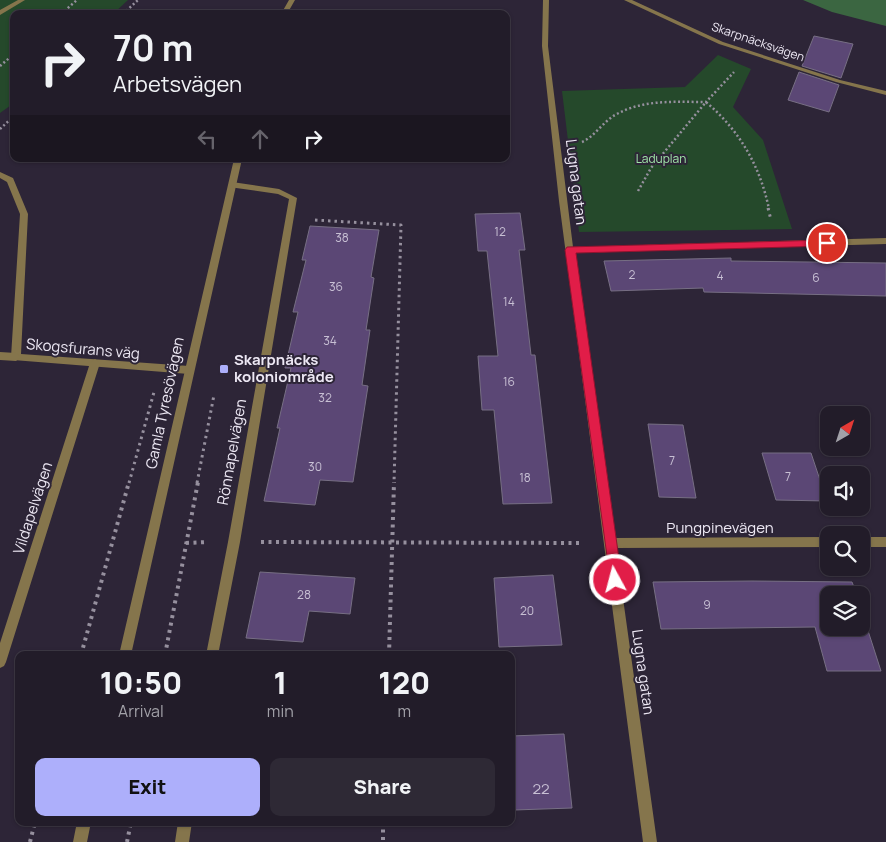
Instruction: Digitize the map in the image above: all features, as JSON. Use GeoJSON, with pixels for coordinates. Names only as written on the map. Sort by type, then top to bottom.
{"type":"FeatureCollection","features":[{"type":"Feature","properties":{"kind":"street"},"geometry":{"type":"LineString","coordinates":[[0,13],[22,0]]}},
{"type":"Feature","properties":{"kind":"street","name":"Lugna gatan"},"geometry":{"type":"LineString","coordinates":[[546,0],[545,46],[557,149],[650,842]]}},
{"type":"Feature","properties":{"kind":"street","name":"Skarpnäcksvägen"},"geometry":{"type":"LineString","coordinates":[[627,0],[721,43],[838,81],[886,93]]}},
{"type":"Feature","properties":{"kind":"street","name":"Gamla Tyresövägen"},"geometry":{"type":"LineString","coordinates":[[126,651],[237,162]]}},
{"type":"Feature","properties":{"kind":"street","name":"Skogsfurans väg"},"geometry":{"type":"LineString","coordinates":[[0,175],[10,180],[24,214],[16,357],[189,370]]}},
{"type":"Feature","properties":{"kind":"street","name":"Rönnapelvägen"},"geometry":{"type":"LineString","coordinates":[[213,651],[234,542],[293,198],[279,192],[232,185]]}},
{"type":"Feature","properties":{"kind":"street"},"geometry":{"type":"LineString","coordinates":[[570,250],[886,242]]}},
{"type":"Feature","properties":{"kind":"street"},"geometry":{"type":"LineString","coordinates":[[0,356],[16,357]]}},
{"type":"Feature","properties":{"kind":"street","name":"Vildapelvägen"},"geometry":{"type":"LineString","coordinates":[[0,662],[95,363]]}},
{"type":"Feature","properties":{"kind":"street","name":"Pungpinevägen"},"geometry":{"type":"LineString","coordinates":[[610,543],[820,542]]}},
{"type":"Feature","properties":{"kind":"street"},"geometry":{"type":"LineString","coordinates":[[870,542],[886,542]]}},
{"type":"Feature","properties":{"kind":"street"},"geometry":{"type":"LineString","coordinates":[[80,842],[83,826]]}},
{"type":"Feature","properties":{"kind":"street"},"geometry":{"type":"LineString","coordinates":[[182,842],[184,826]]}},
{"type":"Feature","properties":{"kind":"path"},"geometry":{"type":"LineString","coordinates":[[66,10],[78,0]]}},
{"type":"Feature","properties":{"kind":"path"},"geometry":{"type":"LineString","coordinates":[[127,10],[138,0]]}},
{"type":"Feature","properties":{"kind":"path"},"geometry":{"type":"LineString","coordinates":[[0,66],[10,57]]}},
{"type":"Feature","properties":{"kind":"path"},"geometry":{"type":"LineString","coordinates":[[638,191],[651,168],[706,102],[737,69]]}},
{"type":"Feature","properties":{"kind":"path"},"geometry":{"type":"LineString","coordinates":[[557,149],[586,141],[603,122],[620,111],[645,103],[706,102],[732,126],[750,154],[759,172],[772,227]]}},
{"type":"Feature","properties":{"kind":"path"},"geometry":{"type":"LineString","coordinates":[[0,129],[10,120]]}},
{"type":"Feature","properties":{"kind":"path"},"geometry":{"type":"LineString","coordinates":[[290,218],[401,225],[389,651]]}},
{"type":"Feature","properties":{"kind":"path"},"geometry":{"type":"LineString","coordinates":[[82,651],[160,369]]}},
{"type":"Feature","properties":{"kind":"path"},"geometry":{"type":"LineString","coordinates":[[166,651],[215,389]]}},
{"type":"Feature","properties":{"kind":"path"},"geometry":{"type":"LineString","coordinates":[[186,542],[610,543]]}},
{"type":"Feature","properties":{"kind":"path"},"geometry":{"type":"LineString","coordinates":[[30,842],[34,826]]}},
{"type":"Feature","properties":{"kind":"path"},"geometry":{"type":"LineString","coordinates":[[127,842],[130,826]]}},
{"type":"Feature","properties":{"kind":"path"},"geometry":{"type":"LineString","coordinates":[[383,826],[383,842]]}},
{"type":"Feature","properties":{"kind":"green space"},"geometry":{"type":"Polygon","coordinates":[[[0,0],[128,0],[117,10],[10,10],[10,106],[0,113],[0,0]]]}},
{"type":"Feature","properties":{"kind":"green space"},"geometry":{"type":"Polygon","coordinates":[[[803,0],[886,0],[886,26],[832,12],[803,0]]]}},
{"type":"Feature","properties":{"kind":"green space","name":"Laduplan"},"geometry":{"type":"Polygon","coordinates":[[[718,55],[751,69],[733,107],[763,140],[792,229],[579,232],[562,91],[685,87],[718,55]]]}},
{"type":"Feature","properties":{"kind":"building"},"geometry":{"type":"Polygon","coordinates":[[[814,36],[853,44],[841,78],[802,66],[814,36]]]}},
{"type":"Feature","properties":{"kind":"building"},"geometry":{"type":"Polygon","coordinates":[[[799,72],[839,85],[829,112],[788,100],[799,72]]]}},
{"type":"Feature","properties":{"kind":"building"},"geometry":{"type":"Polygon","coordinates":[[[520,213],[525,250],[519,250],[531,355],[535,355],[552,503],[503,504],[494,410],[482,410],[478,356],[498,356],[487,251],[478,251],[475,214],[520,213]]]}},
{"type":"Feature","properties":{"kind":"building"},"geometry":{"type":"Polygon","coordinates":[[[310,226],[379,230],[371,277],[374,278],[366,330],[370,330],[362,385],[368,386],[353,482],[320,480],[315,505],[264,501],[280,428],[277,428],[291,368],[285,368],[298,312],[293,312],[306,260],[302,260],[310,226]]]}},
{"type":"Feature","properties":{"kind":"building"},"geometry":{"type":"Polygon","coordinates":[[[731,258],[731,261],[886,263],[886,296],[704,292],[703,288],[611,291],[604,261],[731,258]]]}},
{"type":"Feature","properties":{"kind":"building"},"geometry":{"type":"Polygon","coordinates":[[[648,424],[683,425],[696,498],[659,497],[648,424]]]}},
{"type":"Feature","properties":{"kind":"building"},"geometry":{"type":"Polygon","coordinates":[[[762,453],[811,453],[820,480],[820,501],[776,500],[762,453]]]}},
{"type":"Feature","properties":{"kind":"building"},"geometry":{"type":"Polygon","coordinates":[[[260,572],[355,578],[350,614],[309,611],[303,642],[246,638],[260,572]]]}},
{"type":"Feature","properties":{"kind":"building"},"geometry":{"type":"Polygon","coordinates":[[[553,575],[562,645],[499,647],[494,578],[553,575]]]}},
{"type":"Feature","properties":{"kind":"building"},"geometry":{"type":"Polygon","coordinates":[[[653,582],[852,582],[854,586],[820,586],[820,636],[870,636],[881,671],[827,671],[815,627],[661,629],[653,582]]]}},
{"type":"Feature","properties":{"kind":"building"},"geometry":{"type":"Polygon","coordinates":[[[564,734],[572,808],[515,810],[515,736],[564,734]]]}},
{"type":"Feature","properties":{"kind":"place","name":"Skarpnäcks koloniområde"},"geometry":{"type":"Point","coordinates":[224,369]}},
{"type":"Feature","properties":{"kind":"route"},"geometry":{"type":"LineString","coordinates":[[615,580],[570,250],[827,243]]}}]}
